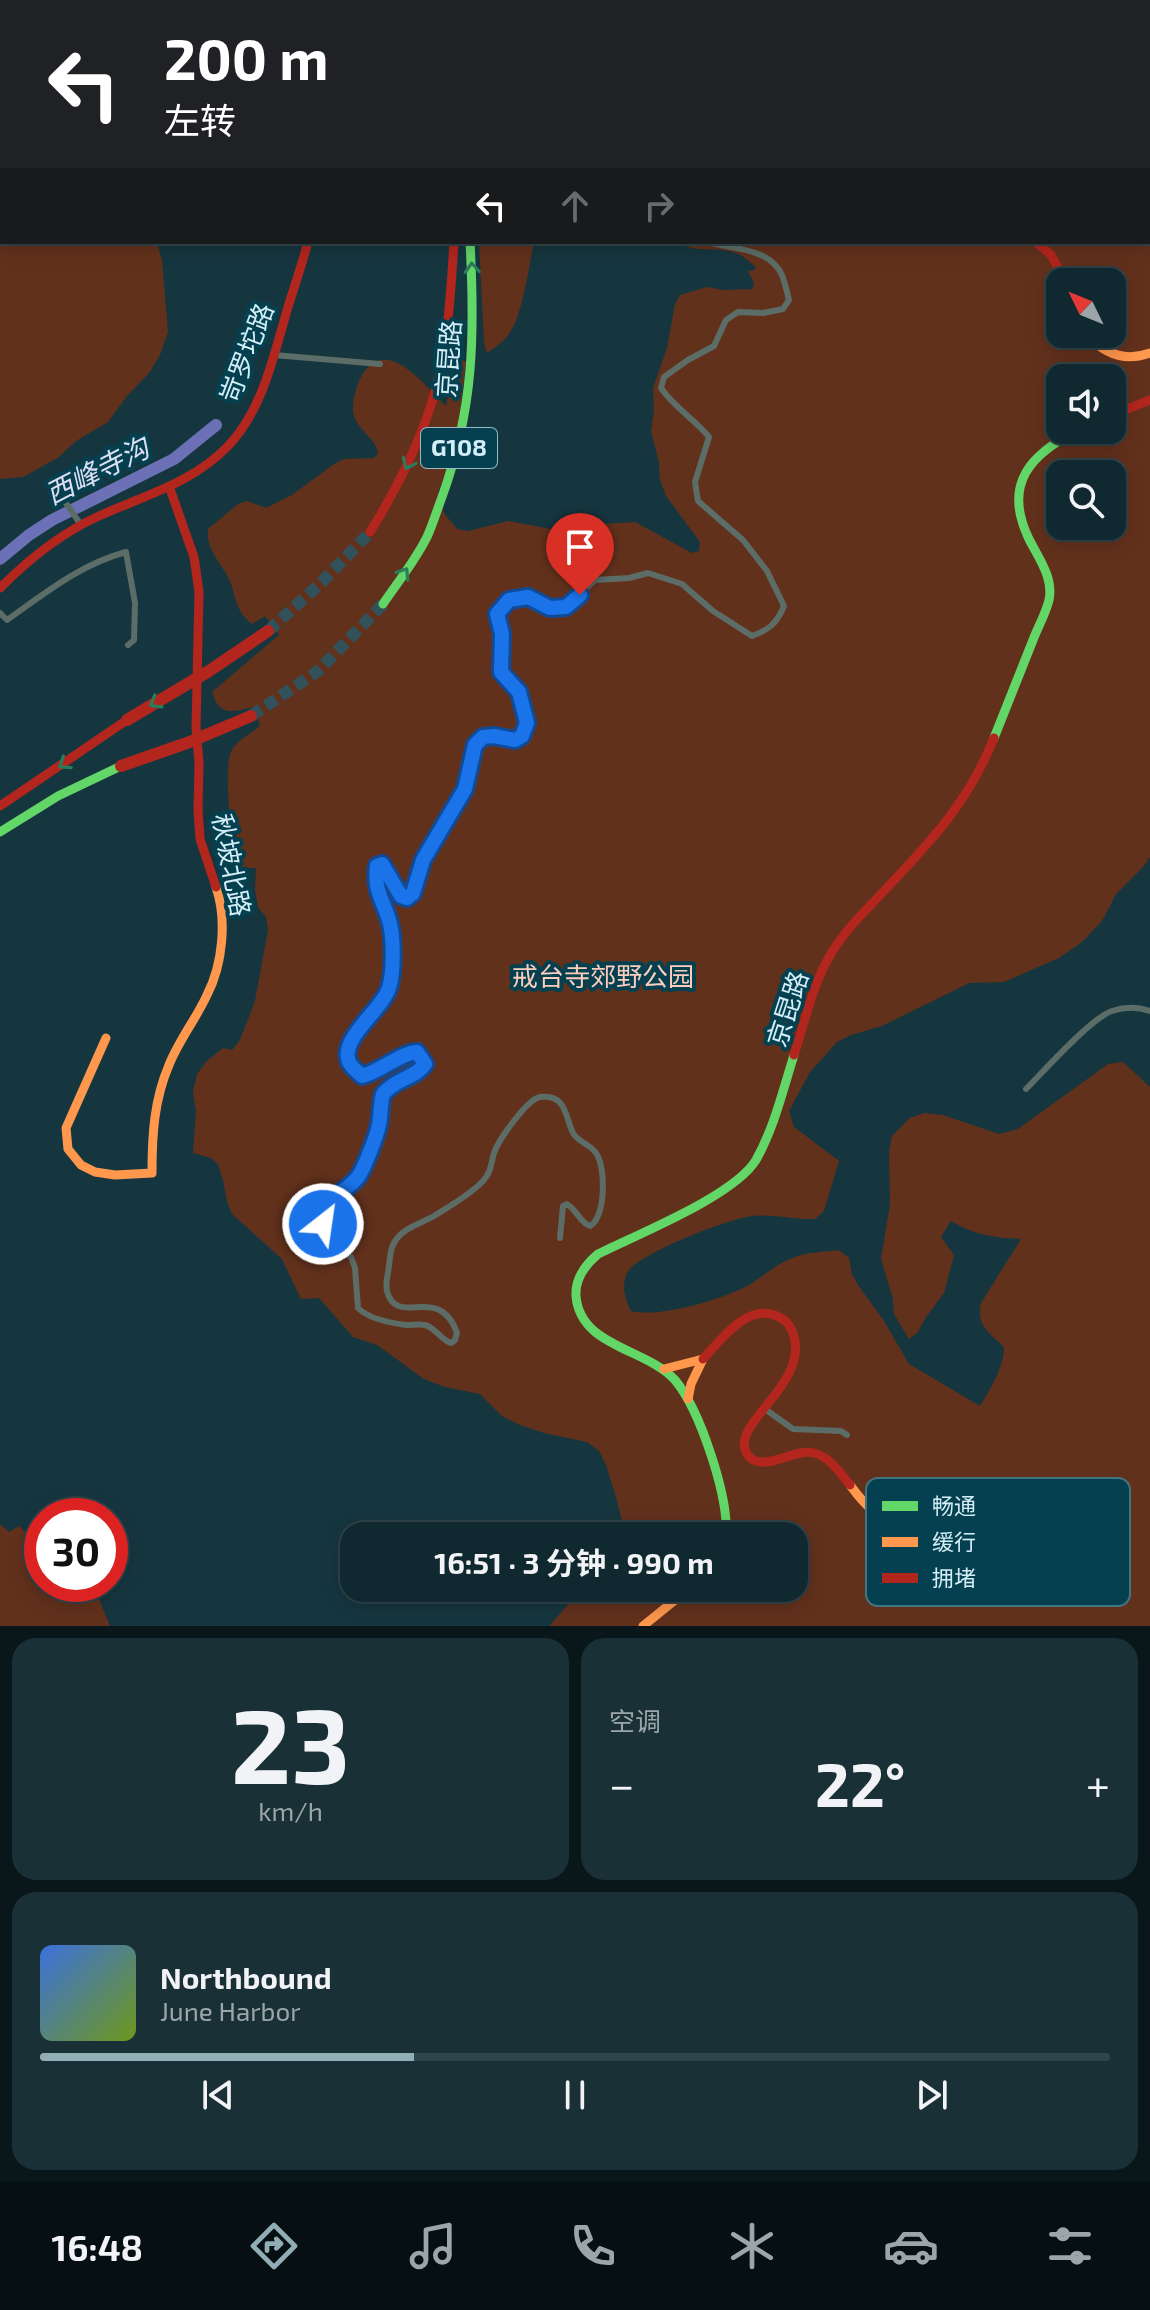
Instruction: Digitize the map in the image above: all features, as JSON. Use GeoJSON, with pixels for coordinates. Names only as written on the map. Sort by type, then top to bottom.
{"type":"FeatureCollection","features":[{"type":"Feature","properties":{"kind":"main road","name":"岢罗坨路"},"geometry":{"type":"LineString","coordinates":[[0,588],[78,519],[169,486],[196,471],[229,445],[253,406],[274,355],[307,244]]}},
{"type":"Feature","properties":{"kind":"main road","name":"京昆路"},"geometry":{"type":"LineString","coordinates":[[370,532],[408,464],[428,415],[441,363],[450,306],[454,244]]}},
{"type":"Feature","properties":{"kind":"main road","name":"京昆路"},"geometry":{"type":"LineString","coordinates":[[383,604],[425,541],[453,471],[467,413],[475,349],[470,244]]}},
{"type":"Feature","properties":{"kind":"main road"},"geometry":{"type":"LineString","coordinates":[[1038,244],[1051,255],[1058,268]]}},
{"type":"Feature","properties":{"kind":"main road"},"geometry":{"type":"LineString","coordinates":[[1102,348],[1128,359],[1150,353]]}},
{"type":"Feature","properties":{"kind":"main road"},"geometry":{"type":"LineString","coordinates":[[1126,409],[1150,400]]}},
{"type":"Feature","properties":{"kind":"main road","name":"京昆路"},"geometry":{"type":"LineString","coordinates":[[727,1522],[721,1488],[688,1399],[664,1369],[591,1330],[579,1311],[578,1280],[583,1269],[598,1254],[719,1194],[755,1161],[772,1123],[820,977],[831,953],[848,930],[944,826],[964,798],[982,766],[1047,610],[1047,571],[1028,536],[1020,512],[1019,493],[1026,470],[1037,454],[1052,444]]}},
{"type":"Feature","properties":{"kind":"main road","name":"秋坡北路"},"geometry":{"type":"LineString","coordinates":[[106,1038],[66,1128],[64,1141],[69,1153],[96,1173],[152,1173],[152,1135],[159,1092],[170,1062],[209,992],[218,963],[222,928],[220,898],[200,839],[198,810],[199,592],[194,557],[169,486]]}},
{"type":"Feature","properties":{"kind":"main road"},"geometry":{"type":"LineString","coordinates":[[0,806],[127,720],[268,631]]}},
{"type":"Feature","properties":{"kind":"main road"},"geometry":{"type":"LineString","coordinates":[[0,832],[58,796],[121,766],[251,716]]}},
{"type":"Feature","properties":{"kind":"main road"},"geometry":{"type":"LineString","coordinates":[[688,1399],[691,1384],[703,1359],[736,1326],[759,1314],[777,1316],[792,1328],[796,1343],[793,1365],[784,1384],[748,1428],[743,1442],[747,1453],[754,1460],[765,1462],[796,1453],[814,1453],[836,1469],[866,1506]]}},
{"type":"Feature","properties":{"kind":"main road"},"geometry":{"type":"LineString","coordinates":[[664,1369],[703,1359]]}},
{"type":"Feature","properties":{"kind":"main road"},"geometry":{"type":"LineString","coordinates":[[643,1626],[673,1602]]}},
{"type":"Feature","properties":{"kind":"street"},"geometry":{"type":"LineString","coordinates":[[560,1238],[563,1206],[567,1204],[576,1210],[586,1225],[596,1224],[602,1207],[601,1163],[594,1149],[573,1132],[562,1104],[541,1097],[529,1102],[520,1113],[497,1148],[489,1174],[482,1182],[435,1215],[407,1229],[392,1245],[387,1281],[390,1298],[406,1308],[431,1306],[445,1312],[457,1333],[455,1340],[447,1342],[429,1326],[405,1325],[364,1314],[358,1308],[355,1268],[351,1257],[323,1224],[322,1213],[325,1205],[355,1181],[362,1171],[380,1121],[383,1094],[398,1080],[420,1071],[425,1064],[417,1052],[409,1052],[376,1073],[362,1076],[349,1064],[347,1051],[354,1036],[379,1006],[389,988],[393,940],[375,884],[377,866],[382,864],[401,896],[407,898],[413,893],[423,860],[465,789],[475,745],[483,737],[515,740],[522,736],[527,723],[519,692],[501,672],[502,634],[497,614],[509,600],[528,597],[550,608],[566,607],[595,580],[629,578],[648,573],[682,584],[713,611],[752,636],[768,630],[779,618],[784,606],[767,571],[743,540],[698,501],[695,482],[709,437],[694,419],[671,402],[661,388],[664,377],[714,346],[726,320],[738,312],[763,313],[783,309],[789,300],[780,272],[765,256],[717,244]]}},
{"type":"Feature","properties":{"kind":"street"},"geometry":{"type":"LineString","coordinates":[[274,355],[380,364]]}},
{"type":"Feature","properties":{"kind":"street"},"geometry":{"type":"LineString","coordinates":[[67,504],[78,519]]}},
{"type":"Feature","properties":{"kind":"street"},"geometry":{"type":"LineString","coordinates":[[0,613],[7,620],[67,577],[103,558],[126,552],[135,603],[134,640],[128,645]]}},
{"type":"Feature","properties":{"kind":"street"},"geometry":{"type":"LineString","coordinates":[[1026,1089],[1097,1019],[1112,1011],[1138,1007],[1150,1011]]}},
{"type":"Feature","properties":{"kind":"street"},"geometry":{"type":"LineString","coordinates":[[765,1409],[793,1429],[841,1431],[847,1435]]}},
{"type":"Feature","properties":{"kind":"green space"},"geometry":{"type":"Polygon","coordinates":[[[0,244],[158,244],[162,260],[168,332],[160,355],[149,373],[108,422],[76,441],[59,457],[23,477],[0,479],[0,244]]]}},
{"type":"Feature","properties":{"kind":"green space"},"geometry":{"type":"Polygon","coordinates":[[[479,244],[534,244],[519,312],[511,331],[487,353],[479,244]]]}},
{"type":"Feature","properties":{"kind":"green space","name":"戒台寺郊野公园"},"geometry":{"type":"Polygon","coordinates":[[[682,244],[1150,244],[1150,857],[1116,894],[1102,921],[1082,942],[1059,958],[1004,982],[969,983],[882,1026],[837,1042],[810,1072],[789,1111],[794,1127],[839,1161],[824,1211],[815,1219],[753,1216],[726,1223],[651,1254],[629,1270],[624,1286],[631,1311],[673,1310],[735,1291],[795,1257],[839,1250],[849,1258],[852,1275],[909,1364],[980,1406],[999,1370],[1004,1347],[982,1323],[981,1303],[1021,1239],[985,1235],[951,1221],[941,1237],[954,1255],[944,1293],[918,1332],[909,1339],[894,1314],[893,1299],[881,1259],[890,1204],[889,1152],[892,1136],[910,1118],[924,1113],[943,1115],[999,1134],[1018,1129],[1108,1064],[1123,1062],[1150,1087],[1150,1626],[549,1626],[570,1602],[808,1602],[808,1522],[622,1522],[606,1465],[599,1451],[587,1442],[520,1425],[502,1416],[480,1394],[424,1379],[377,1345],[353,1337],[319,1298],[301,1299],[282,1259],[232,1214],[218,1164],[211,1158],[193,1153],[196,1112],[193,1092],[197,1074],[223,1048],[232,1050],[240,1040],[255,1001],[268,930],[266,917],[258,907],[256,868],[237,868],[228,791],[231,752],[260,726],[253,707],[228,711],[219,706],[212,692],[279,635],[265,616],[252,624],[241,613],[230,582],[211,548],[208,529],[238,504],[247,501],[266,508],[292,495],[344,459],[374,458],[378,454],[353,412],[358,383],[372,364],[383,360],[406,368],[446,406],[457,357],[466,362],[455,451],[438,492],[444,513],[457,529],[468,531],[508,521],[556,530],[635,522],[692,553],[699,551],[700,542],[666,496],[660,480],[651,431],[653,388],[680,295],[707,287],[753,289],[754,283],[748,271],[755,270],[755,266],[730,251],[693,248],[682,244]]]}},
{"type":"Feature","properties":{"kind":"green space"},"geometry":{"type":"Polygon","coordinates":[[[0,1524],[9,1532],[19,1526],[24,1531],[24,1602],[100,1602],[110,1626],[0,1626],[0,1524]]]}},
{"type":"Feature","properties":{"kind":"waterway","name":"西峰寺沟"},"geometry":{"type":"LineString","coordinates":[[0,559],[52,520],[174,459],[216,425]]}},
{"type":"Feature","properties":{"kind":"tunnel"},"geometry":{"type":"LineString","coordinates":[[268,631],[322,582],[370,532]]}},
{"type":"Feature","properties":{"kind":"tunnel"},"geometry":{"type":"LineString","coordinates":[[251,716],[318,671],[383,604]]}},
{"type":"Feature","properties":{"kind":"traffic: fast"},"geometry":{"type":"LineString","coordinates":[[383,604],[427,537],[461,433],[472,340],[470,244]]}},
{"type":"Feature","properties":{"kind":"traffic: fast"},"geometry":{"type":"LineString","coordinates":[[994,738],[1049,600],[1047,575],[1028,537],[1019,501],[1020,486],[1026,472],[1054,444]]}},
{"type":"Feature","properties":{"kind":"traffic: fast"},"geometry":{"type":"LineString","coordinates":[[0,832],[58,796],[121,766]]}},
{"type":"Feature","properties":{"kind":"traffic: fast"},"geometry":{"type":"LineString","coordinates":[[726,1522],[718,1477],[703,1432],[675,1380],[663,1369],[601,1337],[580,1313],[576,1290],[582,1273],[598,1254],[684,1213],[745,1174],[768,1135],[794,1055]]}},
{"type":"Feature","properties":{"kind":"traffic: slow"},"geometry":{"type":"LineString","coordinates":[[1102,348],[1132,357],[1150,353]]}},
{"type":"Feature","properties":{"kind":"traffic: slow"},"geometry":{"type":"LineString","coordinates":[[106,1038],[66,1128],[68,1149],[81,1165],[95,1172],[115,1175],[152,1173],[155,1118],[164,1078],[217,970],[222,927],[216,887]]}},
{"type":"Feature","properties":{"kind":"traffic: slow"},"geometry":{"type":"LineString","coordinates":[[664,1369],[703,1359],[691,1384],[688,1399]]}},
{"type":"Feature","properties":{"kind":"traffic: slow"},"geometry":{"type":"LineString","coordinates":[[850,1485],[866,1505]]}},
{"type":"Feature","properties":{"kind":"traffic: slow"},"geometry":{"type":"LineString","coordinates":[[643,1626],[673,1602]]}},
{"type":"Feature","properties":{"kind":"traffic: jam"},"geometry":{"type":"LineString","coordinates":[[0,588],[34,557],[72,530],[183,479],[228,446],[259,399],[307,244]]}},
{"type":"Feature","properties":{"kind":"traffic: jam"},"geometry":{"type":"LineString","coordinates":[[370,532],[408,462],[436,388],[446,334],[454,244]]}},
{"type":"Feature","properties":{"kind":"traffic: jam"},"geometry":{"type":"LineString","coordinates":[[1038,244],[1051,255],[1058,268]]}},
{"type":"Feature","properties":{"kind":"traffic: jam"},"geometry":{"type":"LineString","coordinates":[[1126,409],[1150,400]]}},
{"type":"Feature","properties":{"kind":"traffic: jam"},"geometry":{"type":"LineString","coordinates":[[169,486],[194,557],[199,592],[198,810],[200,839],[216,887]]}},
{"type":"Feature","properties":{"kind":"traffic: jam"},"geometry":{"type":"LineString","coordinates":[[127,720],[268,631]]}},
{"type":"Feature","properties":{"kind":"traffic: jam"},"geometry":{"type":"LineString","coordinates":[[121,766],[251,716]]}},
{"type":"Feature","properties":{"kind":"traffic: jam"},"geometry":{"type":"LineString","coordinates":[[0,806],[127,720]]}},
{"type":"Feature","properties":{"kind":"traffic: jam"},"geometry":{"type":"LineString","coordinates":[[794,1055],[815,989],[832,952],[947,820],[972,782],[994,738]]}},
{"type":"Feature","properties":{"kind":"traffic: jam"},"geometry":{"type":"LineString","coordinates":[[703,1359],[745,1319],[766,1313],[785,1321],[793,1333],[796,1351],[791,1369],[750,1428],[744,1441],[746,1452],[759,1462],[814,1453],[830,1462],[850,1485]]}},
{"type":"Feature","properties":{"kind":"route"},"geometry":{"type":"LineString","coordinates":[[323,1224],[325,1205],[355,1181],[362,1171],[377,1132],[383,1094],[389,1086],[420,1071],[425,1064],[417,1052],[409,1052],[376,1073],[362,1076],[349,1064],[347,1051],[354,1036],[379,1006],[389,988],[393,940],[375,884],[377,866],[382,864],[401,896],[407,898],[413,893],[423,860],[465,789],[475,745],[483,737],[515,740],[522,736],[527,723],[519,692],[501,672],[502,634],[497,614],[509,600],[528,597],[550,608],[566,607],[580,595]]}}]}
